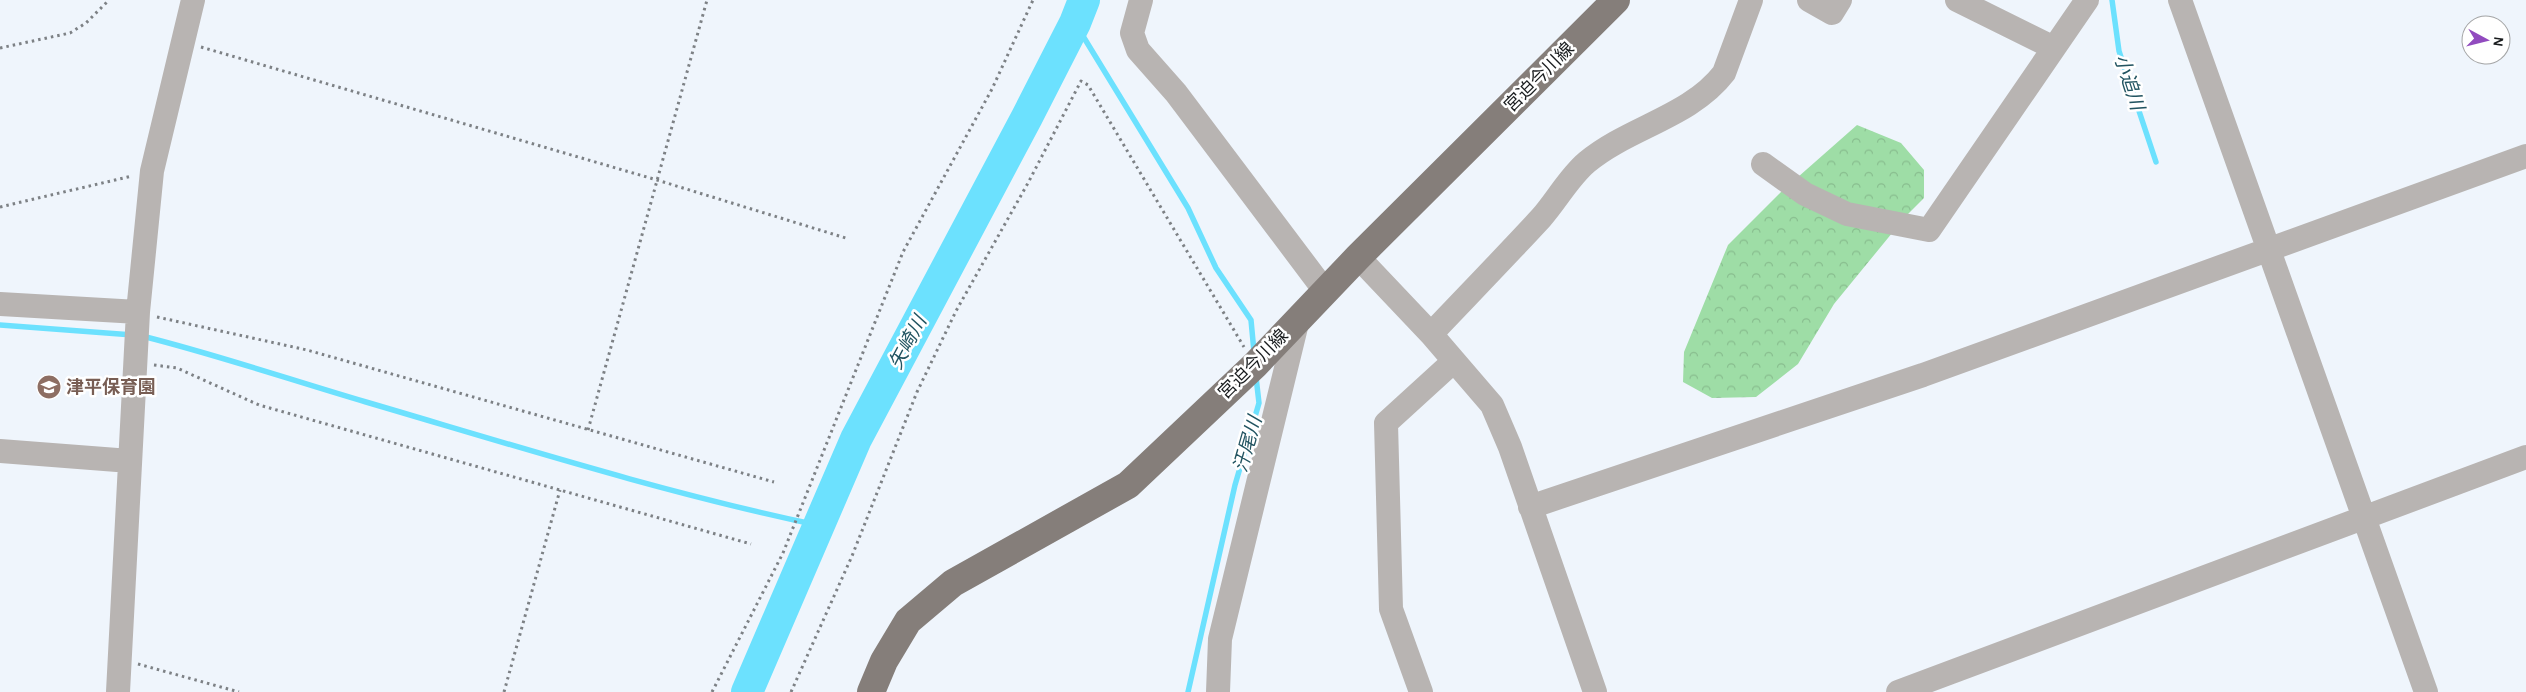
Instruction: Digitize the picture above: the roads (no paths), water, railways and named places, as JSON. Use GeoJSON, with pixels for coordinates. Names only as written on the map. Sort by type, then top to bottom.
{"type":"FeatureCollection","features":[{"type":"Feature","properties":{"kind":"main road","name":"宮迫今川線"},"geometry":{"type":"LineString","coordinates":[[871,692],[884,661],[908,621],[954,583],[1128,485],[1255,365],[1358,257],[1616,0]]}},
{"type":"Feature","properties":{"kind":"street"},"geometry":{"type":"LineString","coordinates":[[118,692],[138,312],[152,171],[193,0]]}},
{"type":"Feature","properties":{"kind":"street"},"geometry":{"type":"LineString","coordinates":[[1142,0],[1136,13],[1132,33],[1138,50],[1176,94],[1325,291]]}},
{"type":"Feature","properties":{"kind":"street"},"geometry":{"type":"LineString","coordinates":[[1431,334],[1542,216],[1587,162],[1621,139],[1700,97],[1718,81],[1724,73],[1751,0]]}},
{"type":"Feature","properties":{"kind":"street"},"geometry":{"type":"LineString","coordinates":[[1809,0],[1832,13],[1840,0]]}},
{"type":"Feature","properties":{"kind":"street"},"geometry":{"type":"LineString","coordinates":[[1957,0],[2054,48]]}},
{"type":"Feature","properties":{"kind":"street"},"geometry":{"type":"LineString","coordinates":[[1763,164],[1805,194],[1847,214],[1929,230],[2087,0]]}},
{"type":"Feature","properties":{"kind":"street"},"geometry":{"type":"LineString","coordinates":[[2180,0],[2426,692]]}},
{"type":"Feature","properties":{"kind":"street"},"geometry":{"type":"LineString","coordinates":[[1530,507],[1924,375],[2526,156]]}},
{"type":"Feature","properties":{"kind":"street"},"geometry":{"type":"LineString","coordinates":[[1358,257],[1431,334],[1492,405],[1595,692]]}},
{"type":"Feature","properties":{"kind":"street"},"geometry":{"type":"LineString","coordinates":[[0,304],[138,312]]}},
{"type":"Feature","properties":{"kind":"street"},"geometry":{"type":"LineString","coordinates":[[1218,692],[1220,639],[1298,319]]}},
{"type":"Feature","properties":{"kind":"street"},"geometry":{"type":"LineString","coordinates":[[1421,692],[1391,608],[1386,423],[1454,361]]}},
{"type":"Feature","properties":{"kind":"street"},"geometry":{"type":"LineString","coordinates":[[0,451],[130,461]]}},
{"type":"Feature","properties":{"kind":"street"},"geometry":{"type":"LineString","coordinates":[[1898,692],[2526,457]]}},
{"type":"Feature","properties":{"kind":"waterway","name":"矢崎川"},"geometry":{"type":"LineString","coordinates":[[747,692],[856,439],[1027,117],[1075,23],[1084,0]]}},
{"type":"Feature","properties":{"kind":"waterway","name":"小追川"},"geometry":{"type":"LineString","coordinates":[[2112,0],[2119,51],[2156,162]]}},
{"type":"Feature","properties":{"kind":"waterway"},"geometry":{"type":"LineString","coordinates":[[1075,23],[1188,208],[1216,268],[1251,320],[1254,352]]}},
{"type":"Feature","properties":{"kind":"waterway"},"geometry":{"type":"LineString","coordinates":[[0,325],[133,335]]}},
{"type":"Feature","properties":{"kind":"waterway"},"geometry":{"type":"LineString","coordinates":[[142,336],[226,359],[647,484],[817,525]]}},
{"type":"Feature","properties":{"kind":"waterway","name":"汗尾川"},"geometry":{"type":"LineString","coordinates":[[1188,692],[1235,485],[1259,403],[1256,377]]}},
{"type":"Feature","properties":{"kind":"place","name":"津平保育園"},"geometry":{"type":"Point","coordinates":[49,387]}}]}
